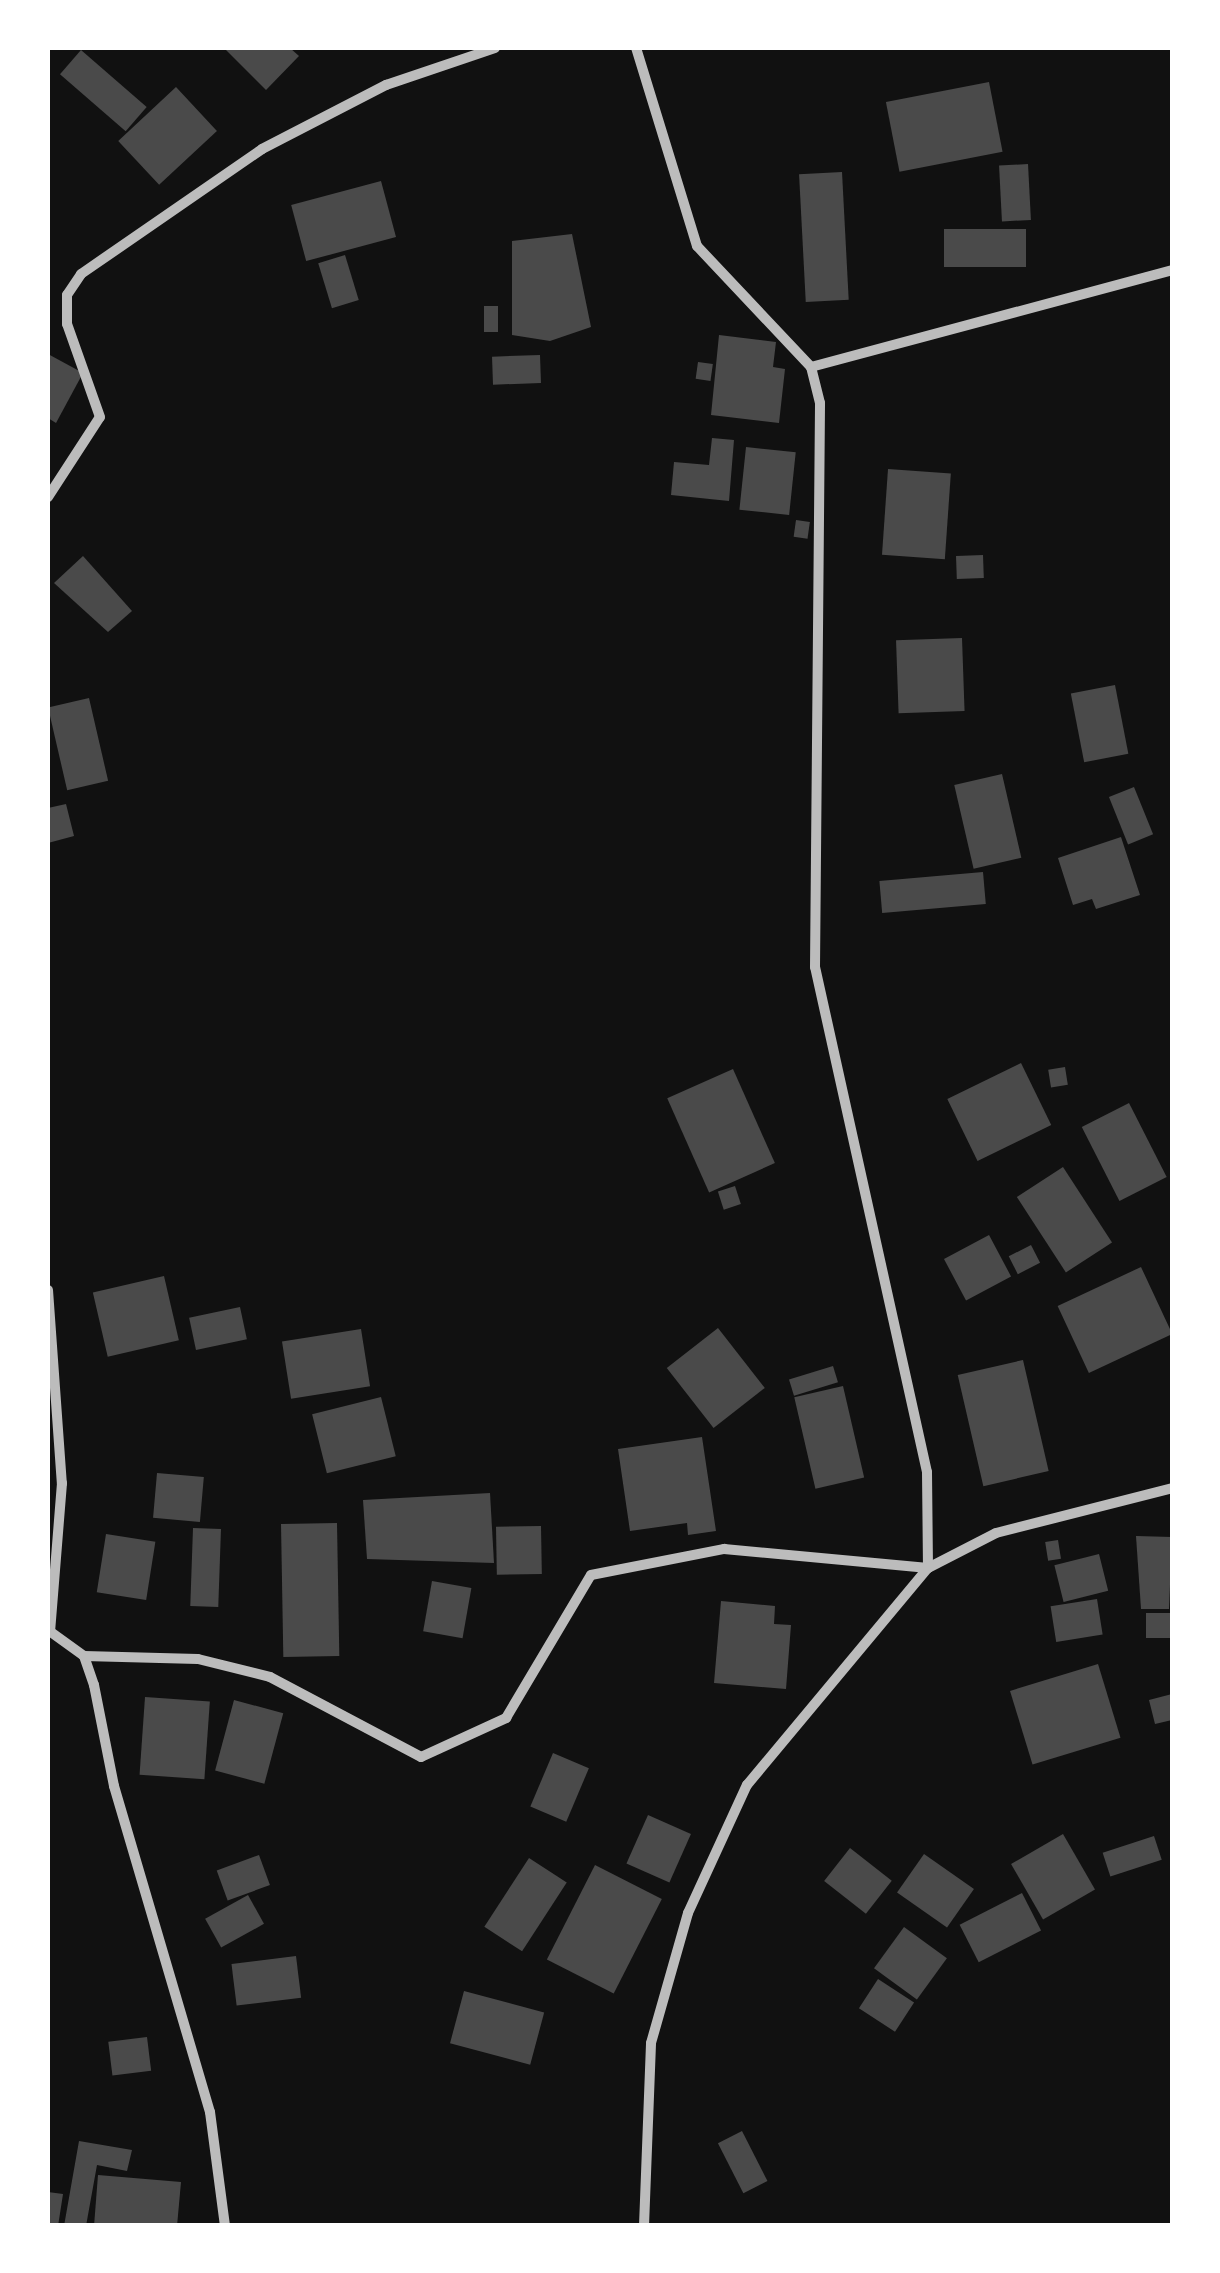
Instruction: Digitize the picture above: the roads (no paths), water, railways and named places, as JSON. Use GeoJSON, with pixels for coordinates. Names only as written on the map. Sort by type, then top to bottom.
{"type":"FeatureCollection","features":[{"type":"Feature","properties":{"kind":"street"},"geometry":{"type":"LineString","coordinates":[[48,497],[100,417],[67,324],[67,295],[81,274],[262,148],[386,84],[495,48]]}},
{"type":"Feature","properties":{"kind":"street"},"geometry":{"type":"LineString","coordinates":[[636,48],[697,246],[810,367],[820,403],[815,968],[927,1472],[928,1568]]}},
{"type":"Feature","properties":{"kind":"street"},"geometry":{"type":"LineString","coordinates":[[810,367],[1172,270]]}},
{"type":"Feature","properties":{"kind":"street"},"geometry":{"type":"LineString","coordinates":[[48,1290],[62,1483],[49,1631],[84,1656],[198,1659],[270,1677],[420,1757],[506,1718],[591,1575],[724,1549],[928,1568]]}},
{"type":"Feature","properties":{"kind":"street"},"geometry":{"type":"LineString","coordinates":[[644,2226],[651,2043],[688,1913],[748,1785],[928,1568],[996,1533],[1172,1488]]}},
{"type":"Feature","properties":{"kind":"street"},"geometry":{"type":"LineString","coordinates":[[84,1656],[210,2112],[225,2226]]}}]}
